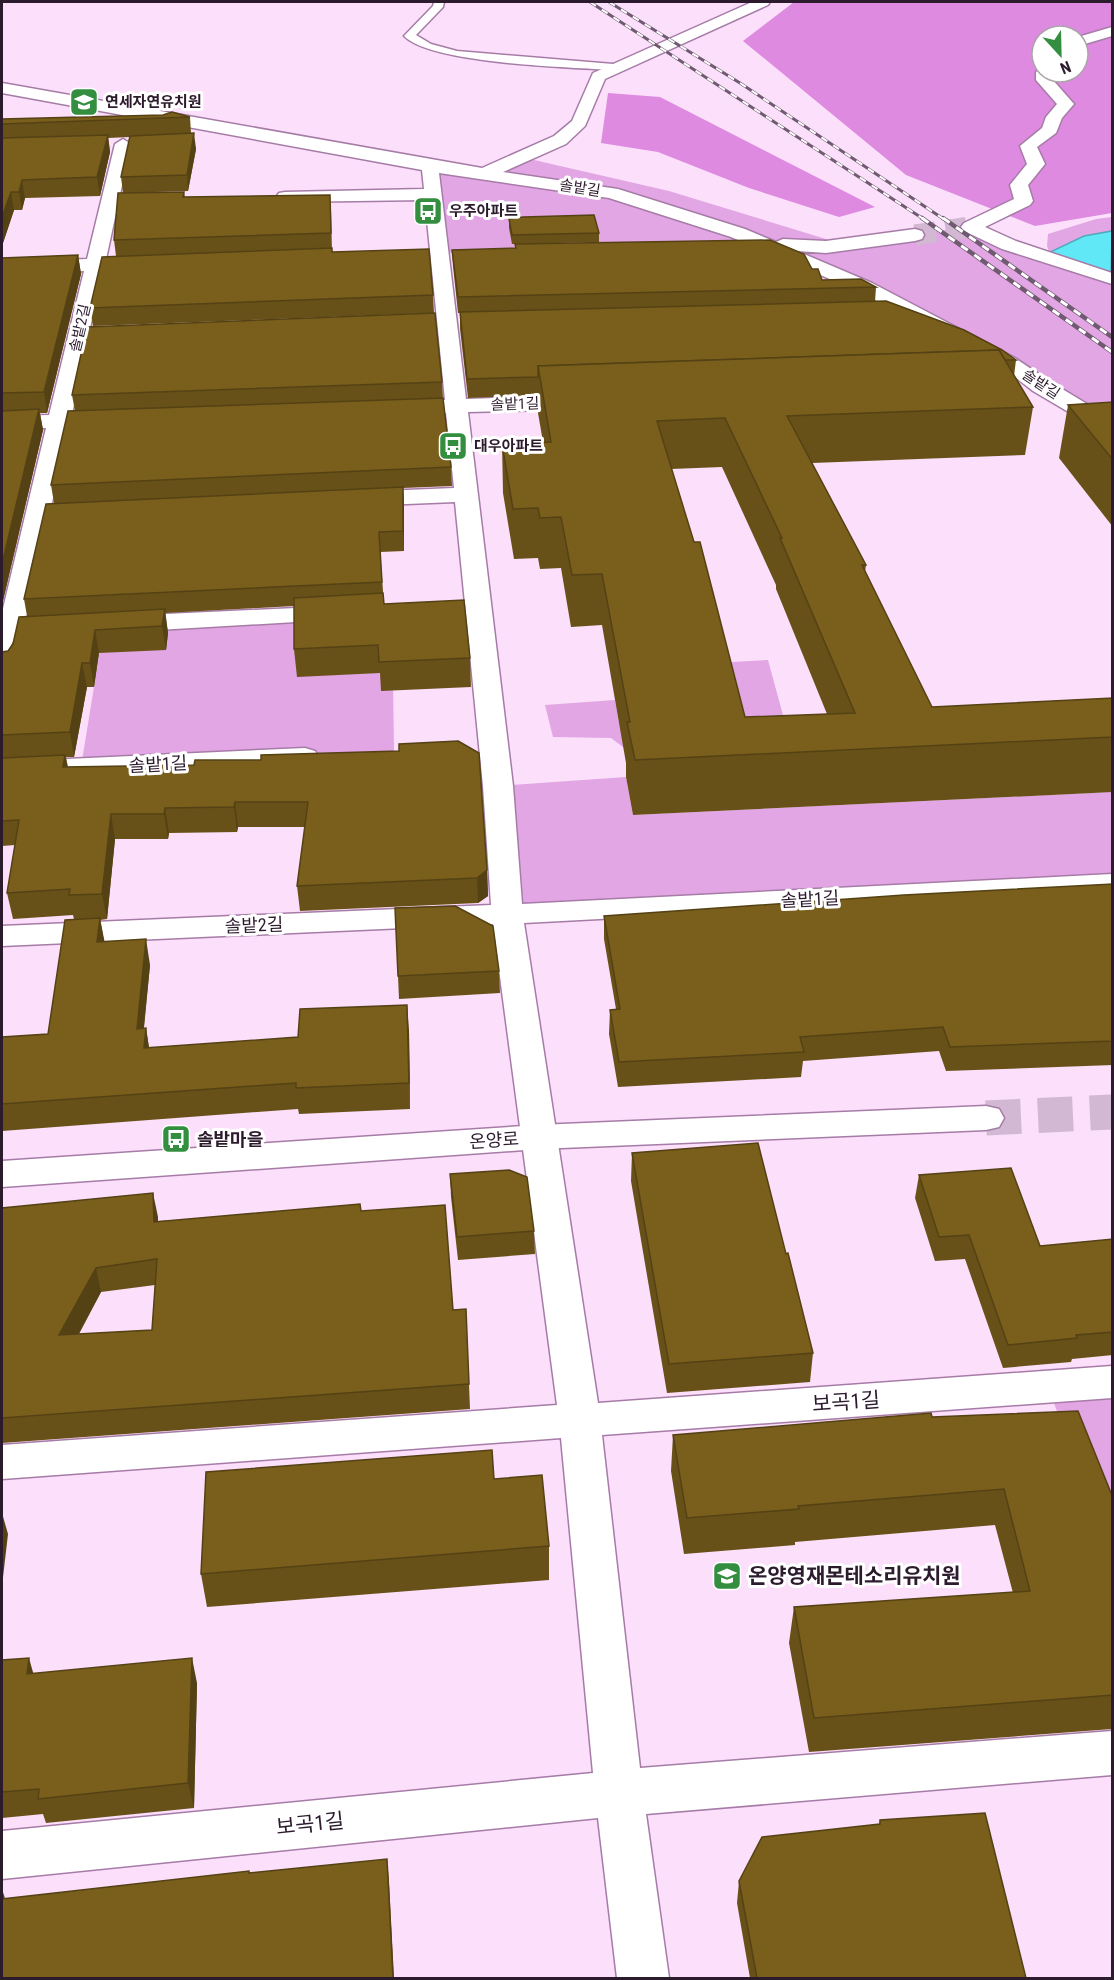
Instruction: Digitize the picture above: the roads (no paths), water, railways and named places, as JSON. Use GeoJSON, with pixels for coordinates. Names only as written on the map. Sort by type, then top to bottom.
{"type":"FeatureCollection","features":[{"type":"Feature","properties":{"kind":"street"},"geometry":{"type":"LineString","coordinates":[[486,173],[560,140],[579,123],[598,75],[763,2]]}},
{"type":"Feature","properties":{"kind":"street"},"geometry":{"type":"LineString","coordinates":[[1090,38],[1113,31]]}},
{"type":"Feature","properties":{"kind":"street"},"geometry":{"type":"LineString","coordinates":[[1048,84],[1066,104],[1054,117],[1050,130],[1028,146],[1036,164],[1018,185],[1024,201],[970,227],[1009,245],[1112,279]]}},
{"type":"Feature","properties":{"kind":"street","name":"솔밭길"},"geometry":{"type":"LineString","coordinates":[[2,88],[117,111],[430,166],[612,193],[738,233],[865,286],[1008,362],[1041,386],[1113,428]]}},
{"type":"Feature","properties":{"kind":"street"},"geometry":{"type":"LineString","coordinates":[[207,141],[281,139]]}},
{"type":"Feature","properties":{"kind":"street","name":"솔밭2길"},"geometry":{"type":"LineString","coordinates":[[2,667],[15,630],[37,514],[110,201],[131,144],[101,145]]}},
{"type":"Feature","properties":{"kind":"street"},"geometry":{"type":"LineString","coordinates":[[430,166],[467,494],[468,608],[483,749],[580,1422],[620,1793],[643,1978]]}},
{"type":"Feature","properties":{"kind":"street"},"geometry":{"type":"LineString","coordinates":[[272,197],[434,194]]}},
{"type":"Feature","properties":{"kind":"street"},"geometry":{"type":"LineString","coordinates":[[110,201],[133,201]]}},
{"type":"Feature","properties":{"kind":"street"},"geometry":{"type":"LineString","coordinates":[[718,246],[826,247],[915,235]]}},
{"type":"Feature","properties":{"kind":"street"},"geometry":{"type":"LineString","coordinates":[[2,268],[166,262]]}},
{"type":"Feature","properties":{"kind":"street"},"geometry":{"type":"LineString","coordinates":[[871,311],[907,310]]}},
{"type":"Feature","properties":{"kind":"street"},"geometry":{"type":"LineString","coordinates":[[79,334],[150,332]]}},
{"type":"Feature","properties":{"kind":"street"},"geometry":{"type":"LineString","coordinates":[[1005,387],[1041,386]]}},
{"type":"Feature","properties":{"kind":"street","name":"솔밭1길"},"geometry":{"type":"LineString","coordinates":[[410,408],[600,401]]}},
{"type":"Feature","properties":{"kind":"street"},"geometry":{"type":"LineString","coordinates":[[2,423],[129,418]]}},
{"type":"Feature","properties":{"kind":"street"},"geometry":{"type":"LineString","coordinates":[[335,500],[467,494]]}},
{"type":"Feature","properties":{"kind":"street"},"geometry":{"type":"LineString","coordinates":[[37,514],[61,513]]}},
{"type":"Feature","properties":{"kind":"street"},"geometry":{"type":"LineString","coordinates":[[104,625],[368,612]]}},
{"type":"Feature","properties":{"kind":"street","name":"솔밭1길"},"geometry":{"type":"LineString","coordinates":[[2,771],[336,756]]}},
{"type":"Feature","properties":{"kind":"street","name":"솔밭1길"},"geometry":{"type":"LineString","coordinates":[[507,915],[1113,883]]}},
{"type":"Feature","properties":{"kind":"street","name":"솔밭2길"},"geometry":{"type":"LineString","coordinates":[[2,936],[507,915]]}},
{"type":"Feature","properties":{"kind":"street","name":"온양로"},"geometry":{"type":"LineString","coordinates":[[2,1174],[538,1137],[986,1118]]}},
{"type":"Feature","properties":{"kind":"street","name":"보곡1길"},"geometry":{"type":"LineString","coordinates":[[2,1462],[1113,1382]]}},
{"type":"Feature","properties":{"kind":"street","name":"보곡1길"},"geometry":{"type":"LineString","coordinates":[[2,1855],[620,1793],[1113,1753]]}},
{"type":"Feature","properties":{"kind":"lane"},"geometry":{"type":"LineString","coordinates":[[439,2],[438,7],[409,36],[427,46],[457,54],[613,68]]}},
{"type":"Feature","properties":{"kind":"water"},"geometry":{"type":"Polygon","coordinates":[[[1112,231],[1111,279],[1042,256],[1084,236],[1112,231]]]}},
{"type":"Feature","properties":{"kind":"tunnel"},"geometry":{"type":"LineString","coordinates":[[915,235],[970,227]]}},
{"type":"Feature","properties":{"kind":"tunnel"},"geometry":{"type":"LineString","coordinates":[[986,1118],[1112,1112]]}},
{"type":"Feature","properties":{"kind":"railway"},"geometry":{"type":"LineString","coordinates":[[590,2],[923,219]]}},
{"type":"Feature","properties":{"kind":"railway"},"geometry":{"type":"LineString","coordinates":[[609,2],[740,83],[945,220]]}},
{"type":"Feature","properties":{"kind":"railway"},"geometry":{"type":"LineString","coordinates":[[943,218],[1112,337]]}},
{"type":"Feature","properties":{"kind":"railway"},"geometry":{"type":"LineString","coordinates":[[923,219],[1112,352]]}},
{"type":"Feature","properties":{"kind":"place","name":"연세자연유치원"},"geometry":{"type":"Point","coordinates":[84,102]}},
{"type":"Feature","properties":{"kind":"place","name":"우주아파트"},"geometry":{"type":"Point","coordinates":[428,211]}},
{"type":"Feature","properties":{"kind":"place","name":"대우아파트"},"geometry":{"type":"Point","coordinates":[453,446]}},
{"type":"Feature","properties":{"kind":"place","name":"솔밭마을"},"geometry":{"type":"Point","coordinates":[176,1139]}},
{"type":"Feature","properties":{"kind":"place","name":"온양영재몬테소리유치원"},"geometry":{"type":"Point","coordinates":[727,1576]}}]}
